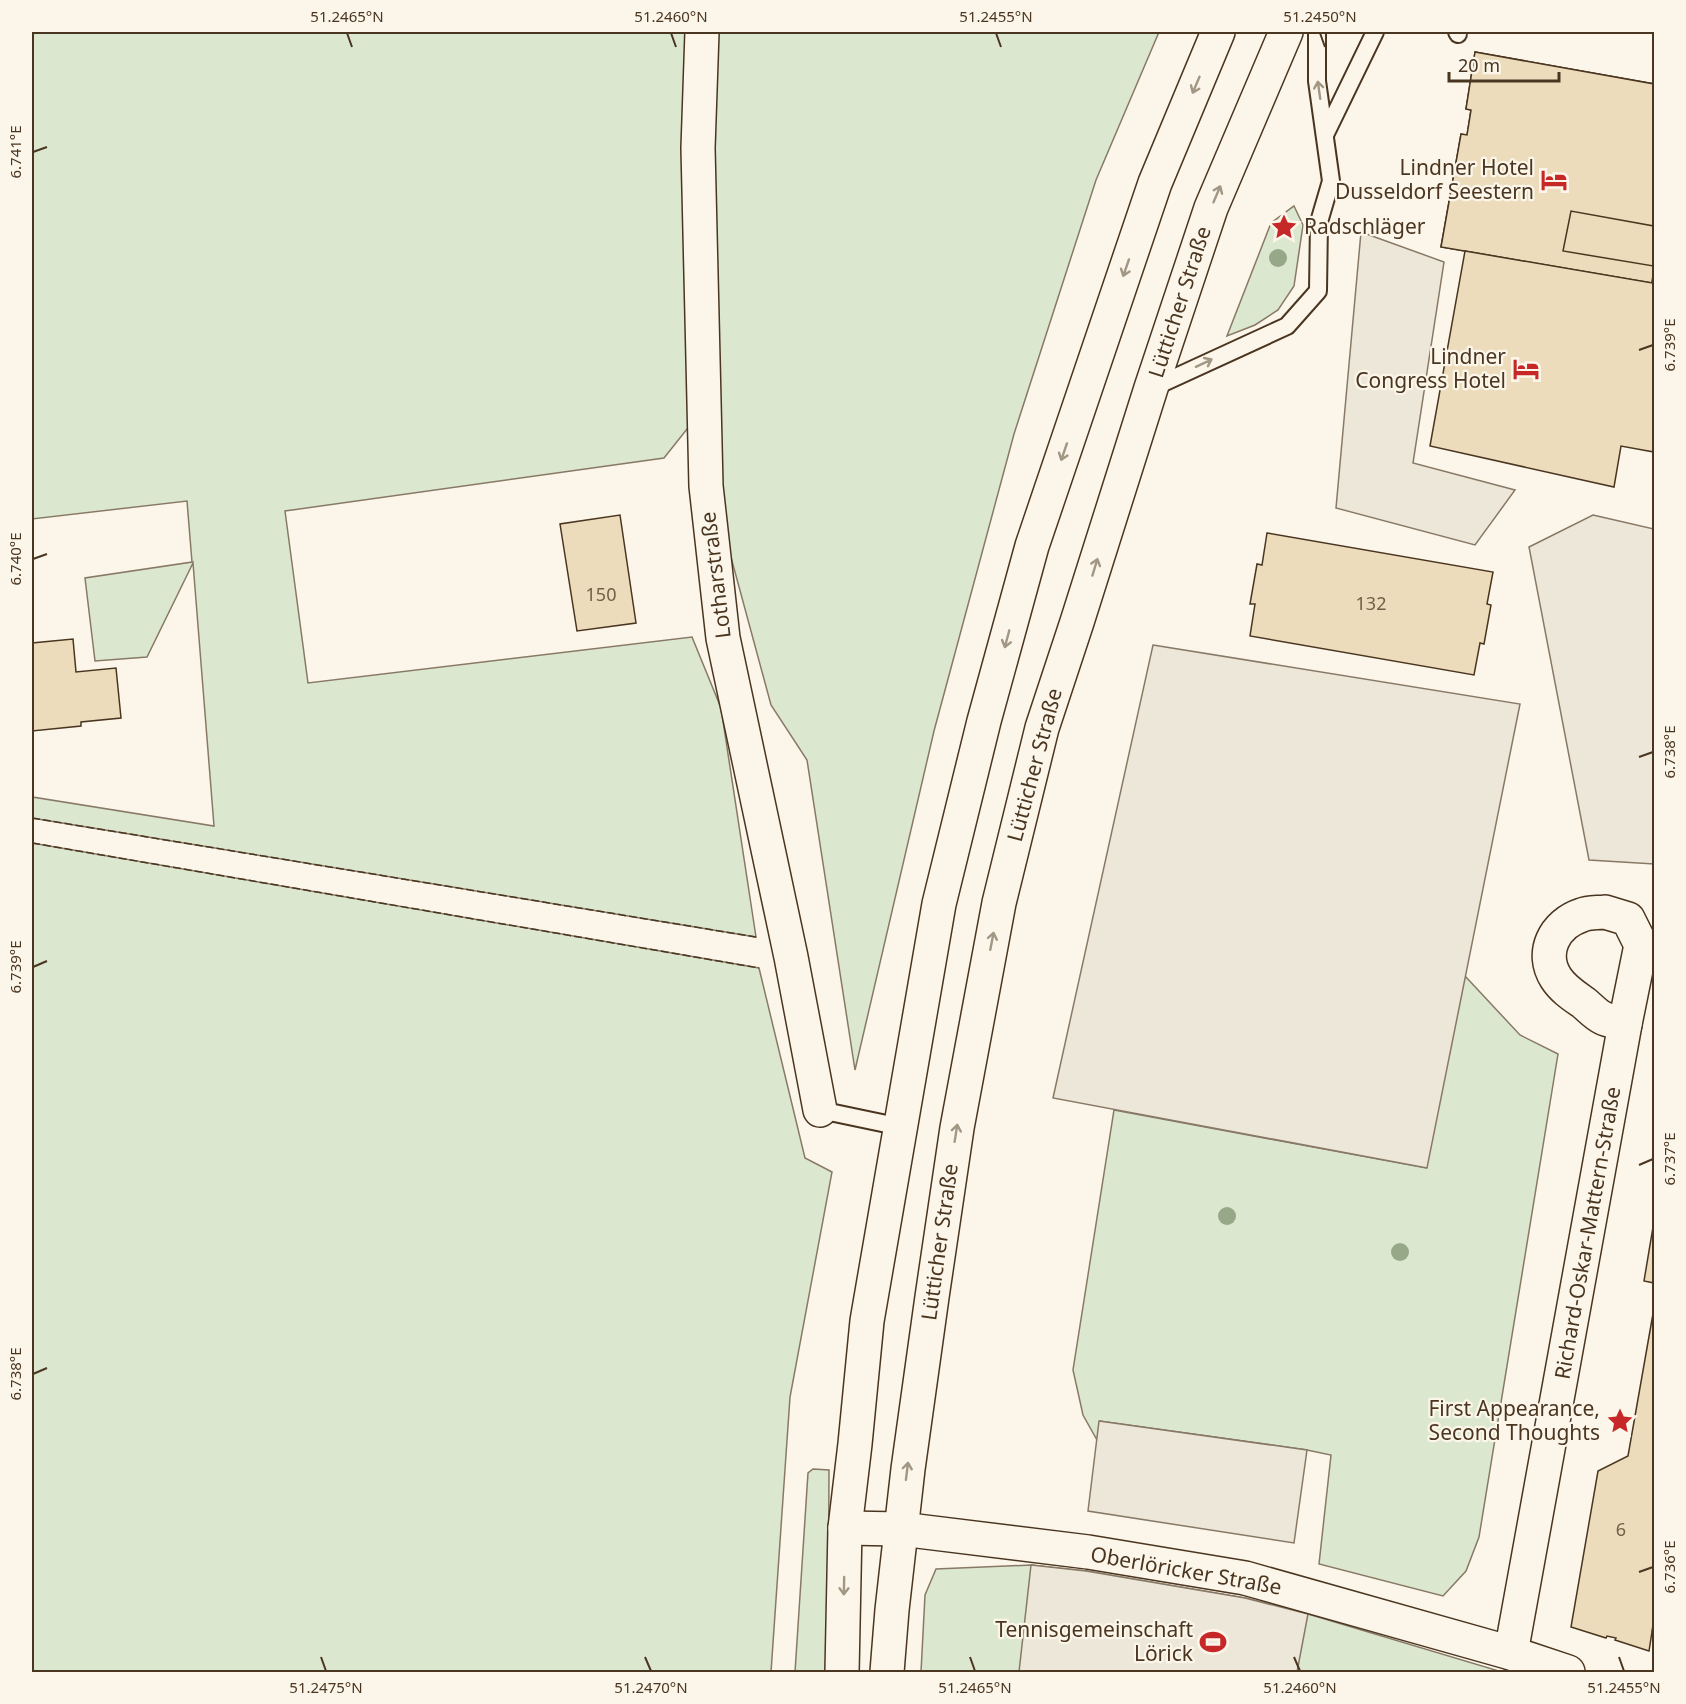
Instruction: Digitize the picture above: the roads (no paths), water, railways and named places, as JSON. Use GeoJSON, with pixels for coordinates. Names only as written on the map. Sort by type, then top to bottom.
{"type":"FeatureCollection","features":[{"type":"Feature","properties":{"kind":"main road","name":"Lotharstraße"},"geometry":{"type":"LineString","coordinates":[[702,32],[698,148],[706,486],[723,638],[791,957],[820,1110]]}},
{"type":"Feature","properties":{"kind":"main road"},"geometry":{"type":"LineString","coordinates":[[842,1672],[845,1528],[867,1321],[939,904],[984,721],[1032,546],[1155,183],[1218,32]]}},
{"type":"Feature","properties":{"kind":"main road","name":"Lütticher Straße"},"geometry":{"type":"LineString","coordinates":[[901,1530],[957,1128],[999,903],[1042,728],[1211,208],[1286,32]]}},
{"type":"Feature","properties":{"kind":"main road","name":"Richard-Oskar-Mattern-Straße"},"geometry":{"type":"LineString","coordinates":[[1510,1653],[1625,1024]]}},
{"type":"Feature","properties":{"kind":"main road","name":"Oberlöricker Straße"},"geometry":{"type":"LineString","coordinates":[[845,1528],[901,1530],[1087,1562],[1245,1578],[1289,1600],[1510,1653],[1568,1672]]}},
{"type":"Feature","properties":{"kind":"main road"},"geometry":{"type":"LineString","coordinates":[[887,1672],[901,1530]]}},
{"type":"Feature","properties":{"kind":"lane"},"geometry":{"type":"LineString","coordinates":[[1151,388],[1287,326],[1318,291],[1319,222],[1331,181],[1317,81],[1317,32]]}},
{"type":"Feature","properties":{"kind":"lane"},"geometry":{"type":"LineString","coordinates":[[1325,135],[1376,32]]}},
{"type":"Feature","properties":{"kind":"lane"},"geometry":{"type":"LineString","coordinates":[[820,1110],[901,1127]]}},
{"type":"Feature","properties":{"kind":"place","name":"Lindner Hotel Dusseldorf Seestern"},"geometry":{"type":"Point","coordinates":[1554,180]}},
{"type":"Feature","properties":{"kind":"place","name":"Radschläger"},"geometry":{"type":"Point","coordinates":[1284,227]}},
{"type":"Feature","properties":{"kind":"place","name":"Lindner Congress Hotel"},"geometry":{"type":"Point","coordinates":[1526,369]}},
{"type":"Feature","properties":{"kind":"place","name":"First Appearance, Second Thoughts"},"geometry":{"type":"Point","coordinates":[1620,1421]}},
{"type":"Feature","properties":{"kind":"place","name":"Tennisgemeinschaft Lörick"},"geometry":{"type":"Point","coordinates":[1213,1642]}}]}
